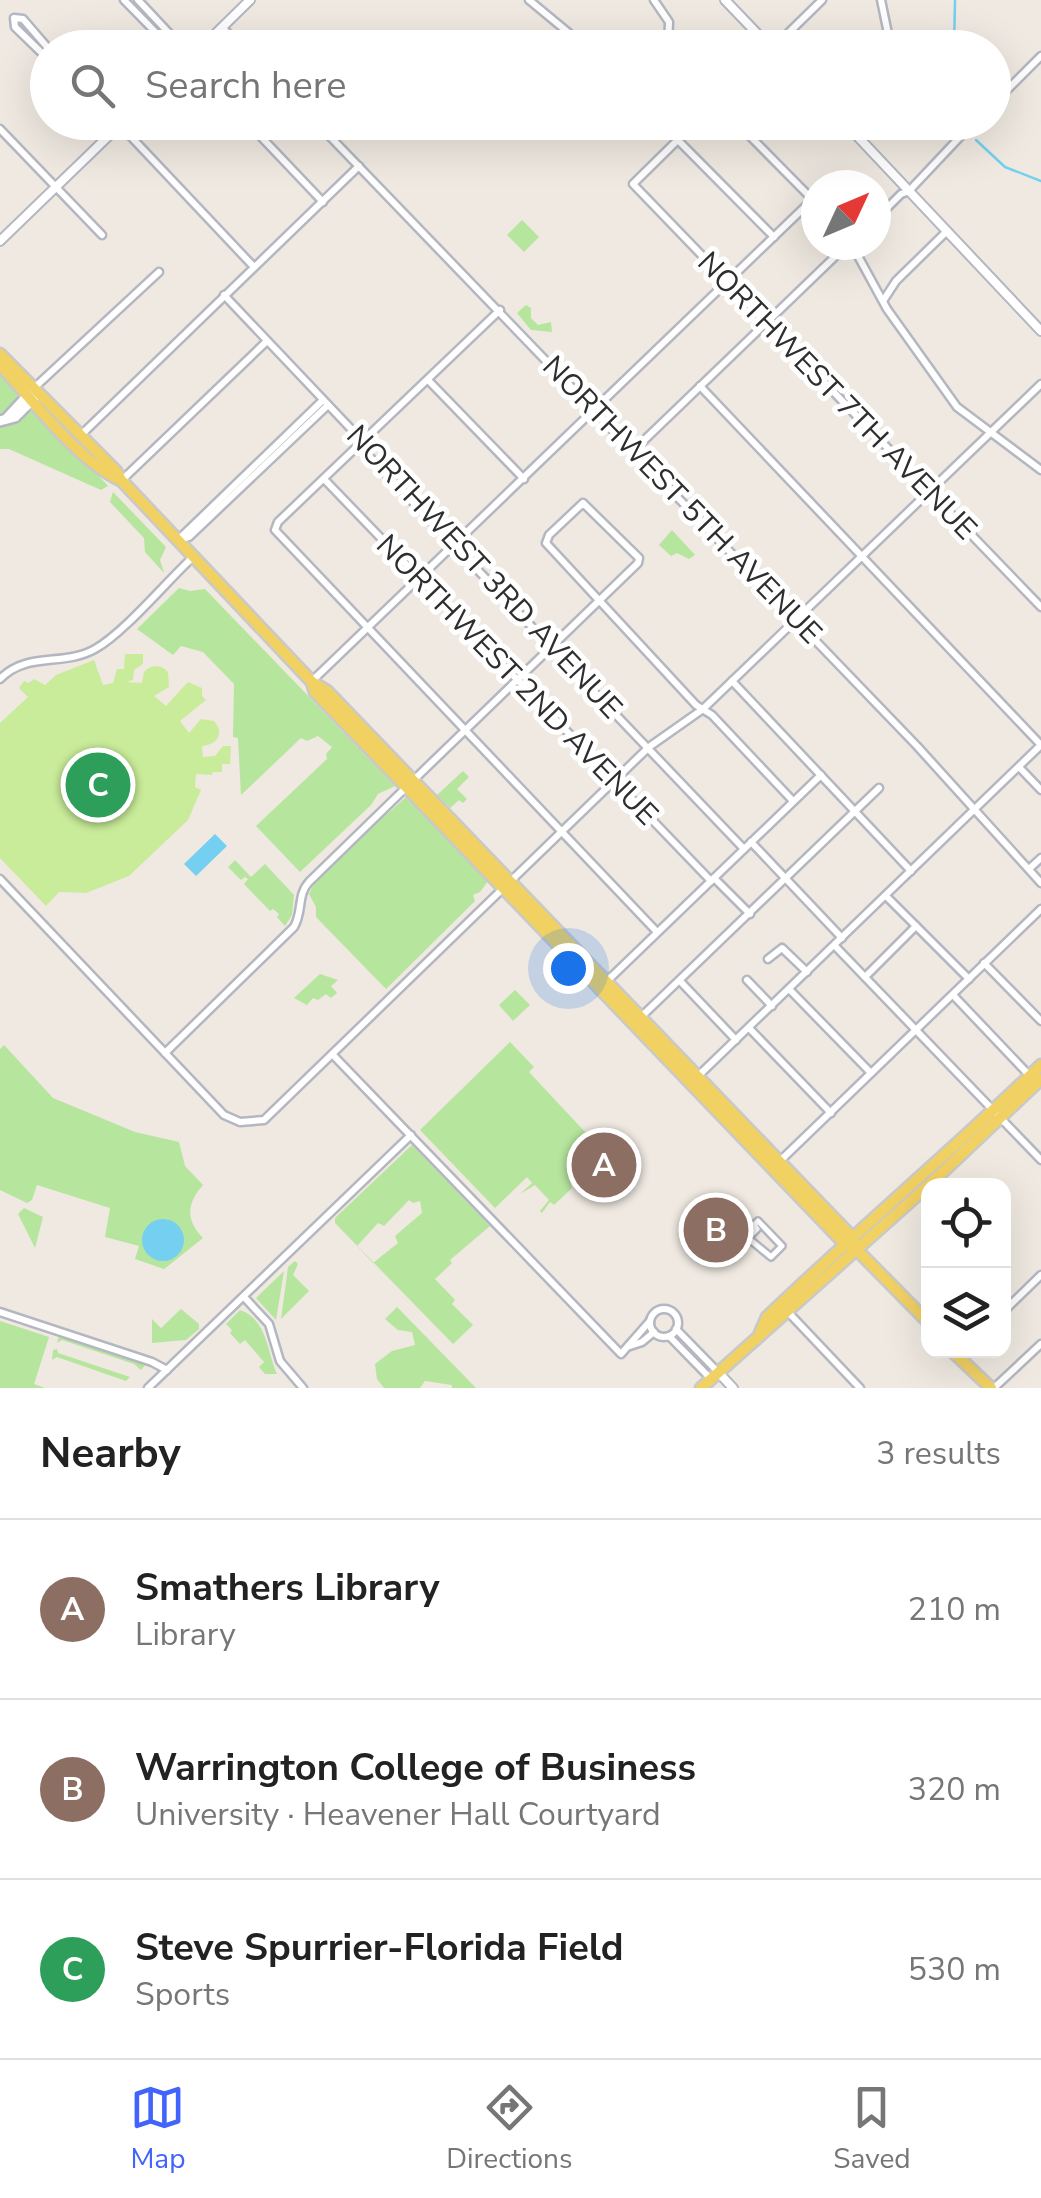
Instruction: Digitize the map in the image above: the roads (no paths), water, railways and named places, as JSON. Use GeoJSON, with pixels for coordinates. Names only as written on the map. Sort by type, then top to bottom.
{"type":"FeatureCollection","features":[{"type":"Feature","properties":{"kind":"main road"},"geometry":{"type":"LineString","coordinates":[[0,354],[116,470],[121,480],[312,682],[322,686],[506,885],[921,1315]]}},
{"type":"Feature","properties":{"kind":"main road"},"geometry":{"type":"LineString","coordinates":[[0,365],[35,392],[85,454],[121,480]]}},
{"type":"Feature","properties":{"kind":"main road"},"geometry":{"type":"LineString","coordinates":[[3,420],[35,392]]}},
{"type":"Feature","properties":{"kind":"main road"},"geometry":{"type":"LineString","coordinates":[[603,985],[641,1016],[695,1080],[780,1161],[850,1242]]}},
{"type":"Feature","properties":{"kind":"main road"},"geometry":{"type":"LineString","coordinates":[[759,1334],[767,1317],[997,1114],[1036,1077],[1041,1065]]}},
{"type":"Feature","properties":{"kind":"main road"},"geometry":{"type":"LineString","coordinates":[[701,1388],[716,1380],[759,1334],[788,1312],[850,1242]]}},
{"type":"Feature","properties":{"kind":"main road"},"geometry":{"type":"LineString","coordinates":[[964,1358],[992,1388]]}},
{"type":"Feature","properties":{"kind":"street"},"geometry":{"type":"LineString","coordinates":[[124,0],[153,30]]}},
{"type":"Feature","properties":{"kind":"street"},"geometry":{"type":"LineString","coordinates":[[138,0],[167,30]]}},
{"type":"Feature","properties":{"kind":"street"},"geometry":{"type":"LineString","coordinates":[[219,30],[250,0]]}},
{"type":"Feature","properties":{"kind":"street"},"geometry":{"type":"LineString","coordinates":[[654,0],[670,22],[669,30]]}},
{"type":"Feature","properties":{"kind":"street"},"geometry":{"type":"LineString","coordinates":[[725,0],[754,30]]}},
{"type":"Feature","properties":{"kind":"street"},"geometry":{"type":"LineString","coordinates":[[791,30],[822,0]]}},
{"type":"Feature","properties":{"kind":"street"},"geometry":{"type":"LineString","coordinates":[[881,0],[887,30]]}},
{"type":"Feature","properties":{"kind":"street"},"geometry":{"type":"LineString","coordinates":[[532,1],[566,30]]}},
{"type":"Feature","properties":{"kind":"street"},"geometry":{"type":"LineString","coordinates":[[30,41],[15,27],[14,18],[23,20],[32,30]]}},
{"type":"Feature","properties":{"kind":"street"},"geometry":{"type":"LineString","coordinates":[[222,27],[225,30]]}},
{"type":"Feature","properties":{"kind":"street"},"geometry":{"type":"LineString","coordinates":[[1011,86],[1041,56]]}},
{"type":"Feature","properties":{"kind":"street"},"geometry":{"type":"LineString","coordinates":[[0,129],[102,235]]}},
{"type":"Feature","properties":{"kind":"street"},"geometry":{"type":"LineString","coordinates":[[0,241],[102,140]]}},
{"type":"Feature","properties":{"kind":"street"},"geometry":{"type":"LineString","coordinates":[[135,140],[254,268]]}},
{"type":"Feature","properties":{"kind":"street"},"geometry":{"type":"LineString","coordinates":[[264,140],[322,202]]}},
{"type":"Feature","properties":{"kind":"street","name":"NORTHWEST 5TH AVENUE"},"geometry":{"type":"LineString","coordinates":[[334,140],[796,620],[1041,883]]}},
{"type":"Feature","properties":{"kind":"street"},"geometry":{"type":"LineString","coordinates":[[754,140],[801,189]]}},
{"type":"Feature","properties":{"kind":"street"},"geometry":{"type":"LineString","coordinates":[[861,140],[1041,331]]}},
{"type":"Feature","properties":{"kind":"street"},"geometry":{"type":"LineString","coordinates":[[891,204],[909,191],[957,140]]}},
{"type":"Feature","properties":{"kind":"street"},"geometry":{"type":"LineString","coordinates":[[677,141],[774,237]]}},
{"type":"Feature","properties":{"kind":"street","name":"NORTHWEST 7TH AVENUE"},"geometry":{"type":"LineString","coordinates":[[677,141],[633,184],[1041,607]]}},
{"type":"Feature","properties":{"kind":"street"},"geometry":{"type":"LineString","coordinates":[[80,436],[359,166]]}},
{"type":"Feature","properties":{"kind":"street"},"geometry":{"type":"LineString","coordinates":[[312,682],[801,213]]}},
{"type":"Feature","properties":{"kind":"street"},"geometry":{"type":"LineString","coordinates":[[883,301],[896,281],[946,231]]}},
{"type":"Feature","properties":{"kind":"street"},"geometry":{"type":"LineString","coordinates":[[634,450],[834,260]]}},
{"type":"Feature","properties":{"kind":"street"},"geometry":{"type":"LineString","coordinates":[[859,260],[883,301],[958,406],[1041,470]]}},
{"type":"Feature","properties":{"kind":"street"},"geometry":{"type":"LineString","coordinates":[[35,392],[159,272]]}},
{"type":"Feature","properties":{"kind":"street","name":"NORTHWEST 3RD AVENUE"},"geometry":{"type":"LineString","coordinates":[[224,295],[744,848]]}},
{"type":"Feature","properties":{"kind":"street"},"geometry":{"type":"LineString","coordinates":[[500,310],[275,528],[657,932]]}},
{"type":"Feature","properties":{"kind":"street"},"geometry":{"type":"LineString","coordinates":[[121,480],[268,341]]}},
{"type":"Feature","properties":{"kind":"street"},"geometry":{"type":"LineString","coordinates":[[428,380],[524,479]]}},
{"type":"Feature","properties":{"kind":"street"},"geometry":{"type":"LineString","coordinates":[[0,878],[224,1115],[235,1121],[267,1118],[561,830],[649,747],[703,709],[1041,384]]}},
{"type":"Feature","properties":{"kind":"street"},"geometry":{"type":"LineString","coordinates":[[695,1080],[1041,745],[700,386]]}},
{"type":"Feature","properties":{"kind":"street"},"geometry":{"type":"LineString","coordinates":[[178,541],[326,402]]}},
{"type":"Feature","properties":{"kind":"street","name":"NORTHWEST 2ND AVENUE"},"geometry":{"type":"LineString","coordinates":[[324,479],[614,782],[750,914]]}},
{"type":"Feature","properties":{"kind":"street"},"geometry":{"type":"LineString","coordinates":[[164,1052],[291,930],[300,916],[302,890],[598,602],[639,558],[583,503],[547,537],[546,543],[598,602],[794,800]]}},
{"type":"Feature","properties":{"kind":"street"},"geometry":{"type":"LineString","coordinates":[[0,679],[22,663],[69,658],[96,649],[194,557]]}},
{"type":"Feature","properties":{"kind":"street"},"geometry":{"type":"LineString","coordinates":[[732,681],[912,871]]}},
{"type":"Feature","properties":{"kind":"street"},"geometry":{"type":"LineString","coordinates":[[1019,767],[1041,790]]}},
{"type":"Feature","properties":{"kind":"street"},"geometry":{"type":"LineString","coordinates":[[603,985],[820,775]]}},
{"type":"Feature","properties":{"kind":"street"},"geometry":{"type":"LineString","coordinates":[[641,1016],[879,788]]}},
{"type":"Feature","properties":{"kind":"street"},"geometry":{"type":"LineString","coordinates":[[751,842],[842,938]]}},
{"type":"Feature","properties":{"kind":"street"},"geometry":{"type":"LineString","coordinates":[[1028,870],[1041,858]]}},
{"type":"Feature","properties":{"kind":"street"},"geometry":{"type":"LineString","coordinates":[[886,896],[969,979]]}},
{"type":"Feature","properties":{"kind":"street"},"geometry":{"type":"LineString","coordinates":[[780,1161],[1041,909]]}},
{"type":"Feature","properties":{"kind":"street"},"geometry":{"type":"LineString","coordinates":[[864,977],[916,926]]}},
{"type":"Feature","properties":{"kind":"street"},"geometry":{"type":"LineString","coordinates":[[836,946],[1041,1160]]}},
{"type":"Feature","properties":{"kind":"street"},"geometry":{"type":"LineString","coordinates":[[768,958],[782,948],[807,972]]}},
{"type":"Feature","properties":{"kind":"street"},"geometry":{"type":"LineString","coordinates":[[984,963],[1041,1021]]}},
{"type":"Feature","properties":{"kind":"street"},"geometry":{"type":"LineString","coordinates":[[747,980],[772,1006]]}},
{"type":"Feature","properties":{"kind":"street"},"geometry":{"type":"LineString","coordinates":[[680,981],[736,1040]]}},
{"type":"Feature","properties":{"kind":"street"},"geometry":{"type":"LineString","coordinates":[[789,989],[871,1074]]}},
{"type":"Feature","properties":{"kind":"street"},"geometry":{"type":"LineString","coordinates":[[953,995],[1036,1077]]}},
{"type":"Feature","properties":{"kind":"street"},"geometry":{"type":"LineString","coordinates":[[749,1028],[830,1113]]}},
{"type":"Feature","properties":{"kind":"street"},"geometry":{"type":"LineString","coordinates":[[333,1054],[621,1354],[657,1311],[668,1310],[676,1316],[676,1329],[716,1380]]}},
{"type":"Feature","properties":{"kind":"street"},"geometry":{"type":"LineString","coordinates":[[148,1388],[411,1135]]}},
{"type":"Feature","properties":{"kind":"street"},"geometry":{"type":"LineString","coordinates":[[758,1221],[782,1246],[771,1257],[748,1238],[758,1221]]}},
{"type":"Feature","properties":{"kind":"street"},"geometry":{"type":"LineString","coordinates":[[1011,1304],[1041,1275]]}},
{"type":"Feature","properties":{"kind":"street"},"geometry":{"type":"LineString","coordinates":[[244,1297],[269,1324],[280,1361],[303,1388]]}},
{"type":"Feature","properties":{"kind":"street"},"geometry":{"type":"LineString","coordinates":[[0,1312],[166,1370]]}},
{"type":"Feature","properties":{"kind":"street"},"geometry":{"type":"LineString","coordinates":[[788,1312],[860,1388]]}},
{"type":"Feature","properties":{"kind":"street"},"geometry":{"type":"LineString","coordinates":[[650,1321],[654,1332]]}},
{"type":"Feature","properties":{"kind":"street"},"geometry":{"type":"LineString","coordinates":[[668,1336],[676,1329]]}},
{"type":"Feature","properties":{"kind":"street"},"geometry":{"type":"LineString","coordinates":[[629,1346],[654,1332]]}},
{"type":"Feature","properties":{"kind":"street"},"geometry":{"type":"LineString","coordinates":[[654,1332],[668,1336],[716,1380],[733,1388]]}},
{"type":"Feature","properties":{"kind":"street"},"geometry":{"type":"LineString","coordinates":[[992,1388],[1041,1344]]}},
{"type":"Feature","properties":{"kind":"water"},"geometry":{"type":"Polygon","coordinates":[[[215,834],[227,846],[196,876],[184,864],[215,834]]]}},
{"type":"Feature","properties":{"kind":"water"},"geometry":{"type":"Polygon","coordinates":[[[163,1219],[178,1225],[184,1240],[178,1255],[163,1261],[148,1255],[142,1240],[148,1225],[163,1219]]]}},
{"type":"Feature","properties":{"kind":"waterway"},"geometry":{"type":"LineString","coordinates":[[954,30],[955,0]]}},
{"type":"Feature","properties":{"kind":"waterway"},"geometry":{"type":"LineString","coordinates":[[976,140],[1005,167],[1041,181]]}},
{"type":"Feature","properties":{"kind":"place","name":"Steve Spurrier-Florida Field"},"geometry":{"type":"Point","coordinates":[98,785]}},
{"type":"Feature","properties":{"kind":"place","name":"Smathers Library"},"geometry":{"type":"Point","coordinates":[604,1165]}},
{"type":"Feature","properties":{"kind":"place","name":"Warrington College of Business"},"geometry":{"type":"Point","coordinates":[716,1230]}}]}
